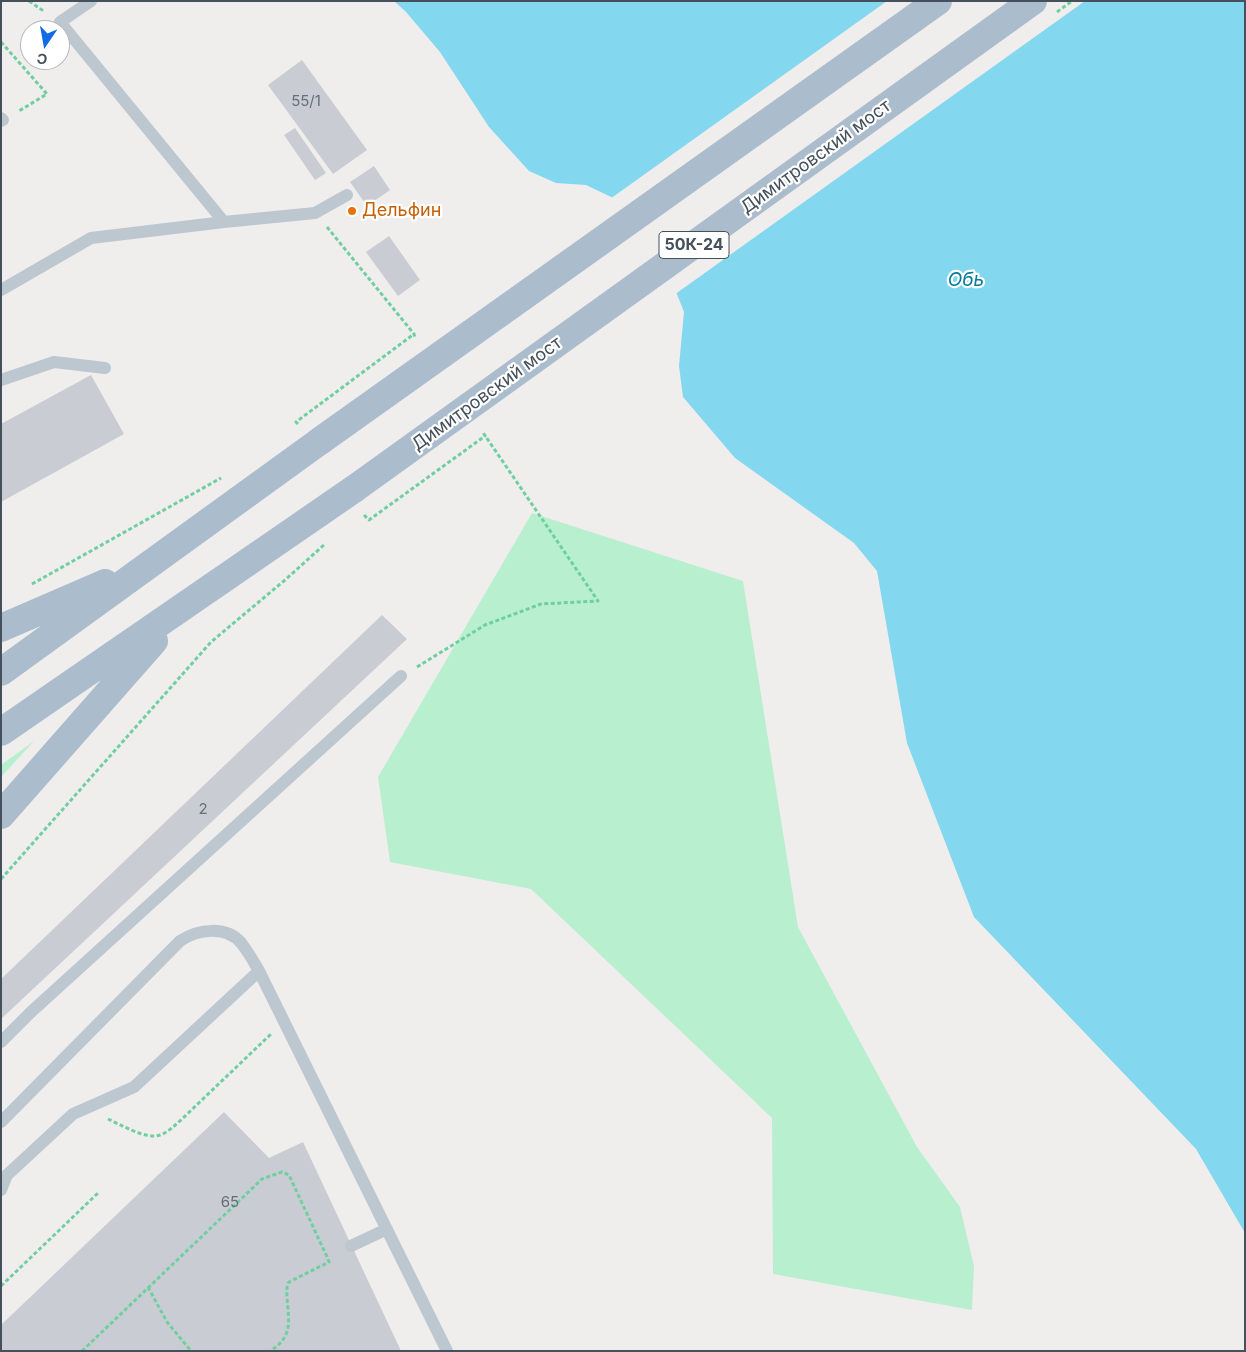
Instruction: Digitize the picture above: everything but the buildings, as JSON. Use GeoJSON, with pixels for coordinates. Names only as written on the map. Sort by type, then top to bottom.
{"type":"FeatureCollection","features":[{"type":"Feature","properties":{"kind":"main road","name":"50К-24"},"geometry":{"type":"LineString","coordinates":[[152,563],[320,441],[938,1]]}},
{"type":"Feature","properties":{"kind":"main road","name":"Димитровский мост"},"geometry":{"type":"LineString","coordinates":[[182,609],[357,500],[1033,1]]}},
{"type":"Feature","properties":{"kind":"main road"},"geometry":{"type":"LineString","coordinates":[[1,628],[152,563]]}},
{"type":"Feature","properties":{"kind":"main road"},"geometry":{"type":"LineString","coordinates":[[1,672],[152,563]]}},
{"type":"Feature","properties":{"kind":"main road"},"geometry":{"type":"LineString","coordinates":[[1,732],[182,609]]}},
{"type":"Feature","properties":{"kind":"main road"},"geometry":{"type":"LineString","coordinates":[[1,814],[182,609]]}},
{"type":"Feature","properties":{"kind":"lane"},"geometry":{"type":"LineString","coordinates":[[91,1],[60,22],[224,222]]}},
{"type":"Feature","properties":{"kind":"lane"},"geometry":{"type":"LineString","coordinates":[[1,290],[91,238],[315,213],[346,195]]}},
{"type":"Feature","properties":{"kind":"lane"},"geometry":{"type":"LineString","coordinates":[[1,380],[54,362],[105,368]]}},
{"type":"Feature","properties":{"kind":"lane"},"geometry":{"type":"LineString","coordinates":[[1,1042],[31,1012],[402,676]]}},
{"type":"Feature","properties":{"kind":"lane"},"geometry":{"type":"LineString","coordinates":[[1,1122],[180,941],[190,934],[205,931],[231,934],[241,943],[259,971],[446,1351]]}},
{"type":"Feature","properties":{"kind":"lane"},"geometry":{"type":"LineString","coordinates":[[1,1190],[10,1171],[73,1114],[134,1087],[259,971]]}},
{"type":"Feature","properties":{"kind":"lane"},"geometry":{"type":"LineString","coordinates":[[352,1246],[387,1230]]}},
{"type":"Feature","properties":{"kind":"path"},"geometry":{"type":"LineString","coordinates":[[1,42],[47,94],[2,120]]}},
{"type":"Feature","properties":{"kind":"path"},"geometry":{"type":"LineString","coordinates":[[296,422],[415,336],[315,213]]}},
{"type":"Feature","properties":{"kind":"path"},"geometry":{"type":"LineString","coordinates":[[357,500],[369,520],[485,436],[483,432],[598,601],[541,604],[485,625],[402,676]]}},
{"type":"Feature","properties":{"kind":"path"},"geometry":{"type":"LineString","coordinates":[[27,587],[224,476]]}},
{"type":"Feature","properties":{"kind":"path"},"geometry":{"type":"LineString","coordinates":[[1,879],[211,642],[285,580],[326,542]]}},
{"type":"Feature","properties":{"kind":"path"},"geometry":{"type":"LineString","coordinates":[[84,1109],[148,1136],[158,1136],[182,1119],[284,1022]]}},
{"type":"Feature","properties":{"kind":"path"},"geometry":{"type":"LineString","coordinates":[[82,1351],[262,1179],[282,1172],[289,1175],[329,1262],[289,1282],[287,1292],[289,1328],[284,1339],[270,1351]]}},
{"type":"Feature","properties":{"kind":"path"},"geometry":{"type":"LineString","coordinates":[[1,1286],[98,1193]]}},
{"type":"Feature","properties":{"kind":"path"},"geometry":{"type":"LineString","coordinates":[[148,1287],[167,1322],[191,1351]]}},
{"type":"Feature","properties":{"kind":"green space"},"geometry":{"type":"Polygon","coordinates":[[[532,513],[743,581],[798,927],[917,1147],[960,1207],[974,1266],[972,1310],[773,1274],[772,1118],[531,889],[390,862],[378,777],[532,513]]]}},
{"type":"Feature","properties":{"kind":"green space"},"geometry":{"type":"Polygon","coordinates":[[[34,741],[1,777],[1,765],[34,741]]]}},
{"type":"Feature","properties":{"kind":"water","name":"Обь"},"geometry":{"type":"Polygon","coordinates":[[[394,1],[1245,1],[1245,1233],[1196,1149],[974,917],[907,743],[877,571],[854,543],[735,458],[683,397],[679,366],[684,312],[663,259],[626,204],[586,185],[556,183],[529,171],[489,127],[440,52],[406,12],[394,1]]]}},
{"type":"Feature","properties":{"kind":"pier"},"geometry":{"type":"Polygon","coordinates":[[[887,1],[1085,1],[674,295],[661,260],[625,206],[610,199],[887,1]]]}},
{"type":"Feature","properties":{"kind":"place","name":"Дельфин"},"geometry":{"type":"Point","coordinates":[352,211]}}]}
